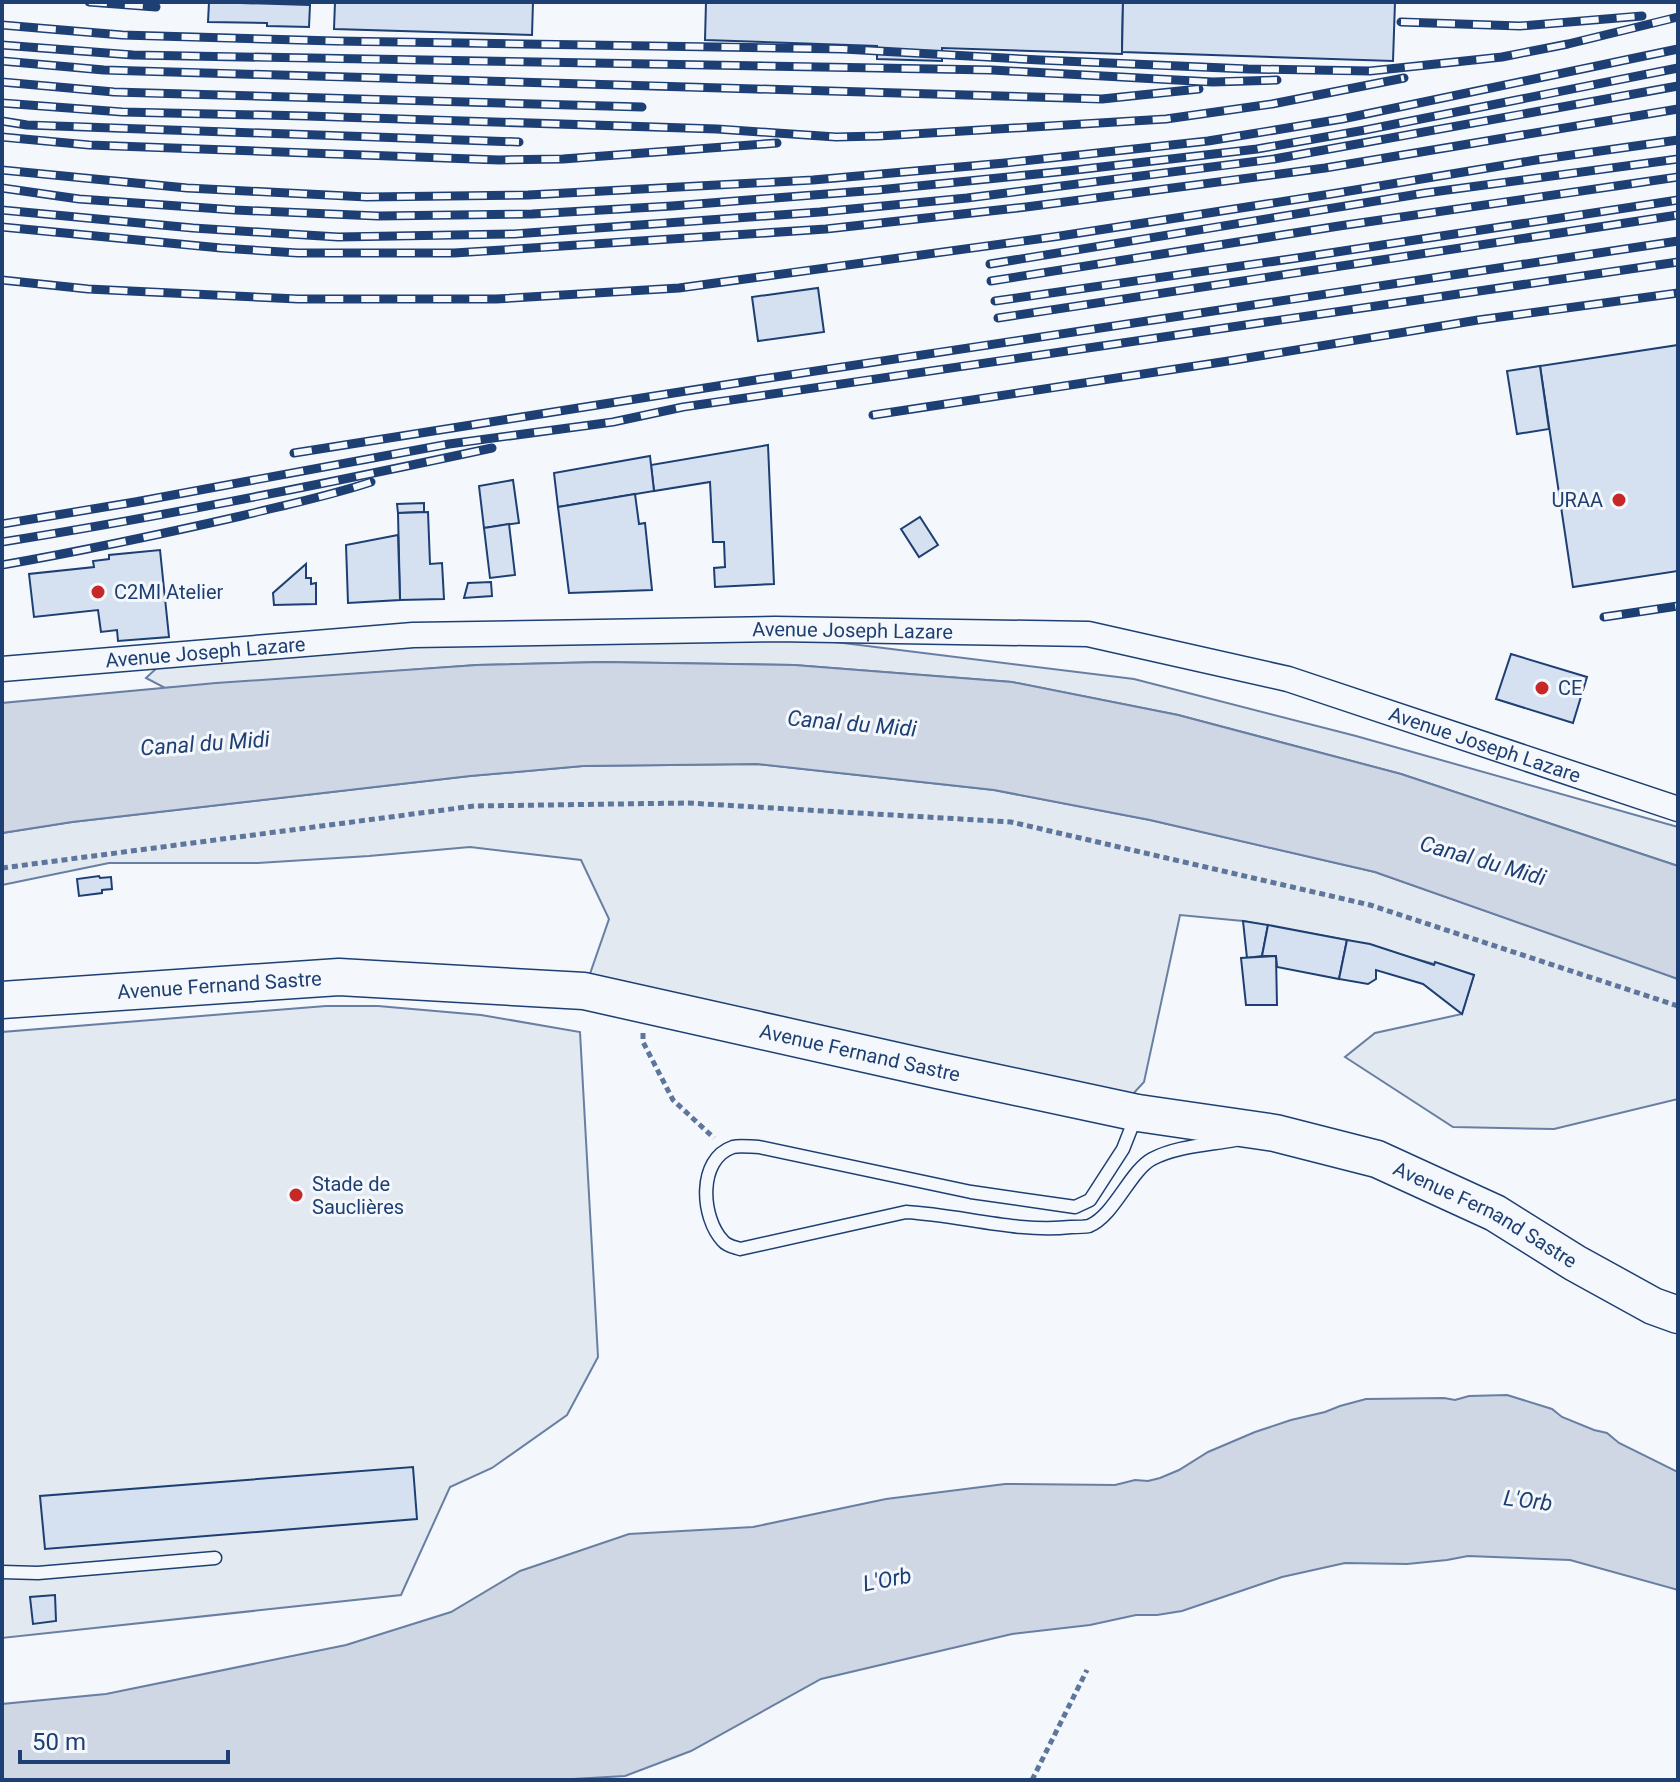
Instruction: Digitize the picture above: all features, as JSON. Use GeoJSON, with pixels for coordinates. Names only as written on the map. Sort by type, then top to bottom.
{"type":"FeatureCollection","features":[{"type":"Feature","properties":{"kind":"main road","name":"Avenue Fernand Sastre"},"geometry":{"type":"LineString","coordinates":[[2,1000],[339,977],[584,991],[1138,1113],[1275,1133],[1377,1159],[1495,1213],[1575,1263],[1653,1306],[1678,1315]]}},
{"type":"Feature","properties":{"kind":"street","name":"Avenue Joseph Lazare"},"geometry":{"type":"LineString","coordinates":[[2,669],[413,635],[775,629],[1088,634],[1288,679],[1678,809]]}},
{"type":"Feature","properties":{"kind":"lane"},"geometry":{"type":"LineString","coordinates":[[1138,1113],[1123,1149],[1090,1200],[1075,1207],[971,1192],[759,1147],[735,1146],[720,1155],[710,1170],[708,1207],[713,1227],[725,1244],[740,1249],[906,1212],[1049,1229],[1089,1226],[1107,1211],[1149,1160],[1181,1148],[1275,1133]]}},
{"type":"Feature","properties":{"kind":"lane"},"geometry":{"type":"LineString","coordinates":[[2,1572],[38,1573],[215,1558]]}},
{"type":"Feature","properties":{"kind":"path"},"geometry":{"type":"LineString","coordinates":[[2,868],[474,806],[688,803],[1011,822],[1370,905],[1678,1006]]}},
{"type":"Feature","properties":{"kind":"path"},"geometry":{"type":"LineString","coordinates":[[645,1004],[643,1042],[673,1100],[726,1152]]}},
{"type":"Feature","properties":{"kind":"path"},"geometry":{"type":"LineString","coordinates":[[1032,1780],[1087,1670]]}},
{"type":"Feature","properties":{"kind":"shaded area"},"geometry":{"type":"Polygon","coordinates":[[[594,638],[819,640],[1134,679],[1356,736],[1678,827],[1678,866],[1401,774],[1178,715],[1012,682],[794,665],[602,662],[477,665],[165,688],[146,678],[160,665],[373,647],[594,638]]]}},
{"type":"Feature","properties":{"kind":"shaded area"},"geometry":{"type":"Polygon","coordinates":[[[757,764],[994,790],[1150,820],[1375,872],[1638,964],[1678,979],[1678,1099],[1554,1129],[1453,1127],[1345,1057],[1375,1033],[1462,1014],[1474,975],[1347,940],[1243,921],[1180,915],[1144,1082],[1119,1109],[584,991],[609,919],[581,860],[470,847],[258,863],[109,863],[2,885],[2,833],[72,822],[470,776],[583,766],[757,764]]]}},
{"type":"Feature","properties":{"kind":"shaded area","name":"Stade de Sauclières"},"geometry":{"type":"Polygon","coordinates":[[[326,1006],[378,1006],[481,1015],[580,1032],[598,1357],[567,1415],[492,1468],[450,1487],[401,1595],[2,1638],[2,1032],[326,1006]]]}},
{"type":"Feature","properties":{"kind":"water","name":"Canal du Midi"},"geometry":{"type":"Polygon","coordinates":[[[602,662],[794,665],[1012,682],[1178,715],[1401,774],[1678,866],[1678,979],[1375,872],[1150,820],[994,790],[757,764],[583,766],[470,776],[72,822],[2,833],[2,703],[216,683],[477,665],[602,662]]]}},
{"type":"Feature","properties":{"kind":"water","name":"L'Orb"},"geometry":{"type":"Polygon","coordinates":[[[1507,1395],[1552,1409],[1562,1417],[1607,1433],[1619,1443],[1678,1472],[1678,1590],[1570,1560],[1468,1556],[1407,1564],[1345,1563],[1282,1577],[1182,1611],[1012,1634],[821,1679],[691,1751],[625,1776],[556,1780],[2,1780],[2,1704],[106,1694],[346,1645],[451,1612],[520,1571],[629,1534],[753,1527],[886,1499],[1005,1484],[1115,1485],[1135,1480],[1148,1481],[1179,1470],[1208,1452],[1255,1432],[1366,1399],[1455,1400],[1469,1396],[1507,1395]]]}},
{"type":"Feature","properties":{"kind":"building"},"geometry":{"type":"Polygon","coordinates":[[[209,2],[310,5],[309,27],[208,22],[209,2]]]}},
{"type":"Feature","properties":{"kind":"building"},"geometry":{"type":"Polygon","coordinates":[[[335,2],[533,2],[532,35],[334,29],[335,2]]]}},
{"type":"Feature","properties":{"kind":"building"},"geometry":{"type":"Polygon","coordinates":[[[706,2],[1123,2],[1122,54],[942,48],[942,61],[877,59],[877,46],[705,40],[706,2]]]}},
{"type":"Feature","properties":{"kind":"building"},"geometry":{"type":"Polygon","coordinates":[[[1123,2],[1395,2],[1393,61],[1122,52],[1123,2]]]}},
{"type":"Feature","properties":{"kind":"building"},"geometry":{"type":"Polygon","coordinates":[[[818,288],[824,332],[758,341],[752,297],[818,288]]]}},
{"type":"Feature","properties":{"kind":"building","name":"URAA"},"geometry":{"type":"Polygon","coordinates":[[[1678,345],[1678,571],[1573,587],[1540,366],[1678,345]]]}},
{"type":"Feature","properties":{"kind":"building"},"geometry":{"type":"Polygon","coordinates":[[[1540,366],[1549,429],[1517,434],[1507,371],[1540,366]]]}},
{"type":"Feature","properties":{"kind":"building"},"geometry":{"type":"Polygon","coordinates":[[[768,445],[774,584],[715,587],[714,568],[725,567],[724,542],[713,542],[710,482],[654,491],[651,465],[768,445]]]}},
{"type":"Feature","properties":{"kind":"building"},"geometry":{"type":"Polygon","coordinates":[[[650,456],[654,491],[558,507],[554,473],[650,456]]]}},
{"type":"Feature","properties":{"kind":"building"},"geometry":{"type":"Polygon","coordinates":[[[513,480],[519,523],[484,528],[479,486],[513,480]]]}},
{"type":"Feature","properties":{"kind":"building"},"geometry":{"type":"Polygon","coordinates":[[[635,494],[639,524],[645,523],[652,590],[569,593],[558,507],[635,494]]]}},
{"type":"Feature","properties":{"kind":"building"},"geometry":{"type":"Polygon","coordinates":[[[424,503],[424,512],[398,513],[397,504],[424,503]]]}},
{"type":"Feature","properties":{"kind":"building"},"geometry":{"type":"Polygon","coordinates":[[[428,512],[430,564],[442,563],[444,599],[400,600],[398,513],[428,512]]]}},
{"type":"Feature","properties":{"kind":"building"},"geometry":{"type":"Polygon","coordinates":[[[920,517],[938,545],[919,557],[901,529],[920,517]]]}},
{"type":"Feature","properties":{"kind":"building"},"geometry":{"type":"Polygon","coordinates":[[[509,524],[515,575],[490,578],[484,528],[509,524]]]}},
{"type":"Feature","properties":{"kind":"building"},"geometry":{"type":"Polygon","coordinates":[[[398,535],[400,600],[348,603],[346,545],[398,535]]]}},
{"type":"Feature","properties":{"kind":"building","name":"C2MI Atelier"},"geometry":{"type":"Polygon","coordinates":[[[160,550],[169,637],[118,641],[117,630],[101,632],[98,610],[34,617],[29,574],[94,567],[93,561],[109,559],[109,555],[160,550]]]}},
{"type":"Feature","properties":{"kind":"building"},"geometry":{"type":"Polygon","coordinates":[[[306,564],[306,578],[311,578],[311,584],[316,583],[316,604],[274,605],[273,593],[306,564]]]}},
{"type":"Feature","properties":{"kind":"building"},"geometry":{"type":"Polygon","coordinates":[[[491,582],[492,596],[464,598],[468,583],[491,582]]]}},
{"type":"Feature","properties":{"kind":"building","name":"CE"},"geometry":{"type":"Polygon","coordinates":[[[1511,654],[1587,677],[1573,723],[1496,699],[1511,654]]]}},
{"type":"Feature","properties":{"kind":"building"},"geometry":{"type":"Polygon","coordinates":[[[111,877],[112,889],[79,896],[77,879],[111,877]]]}},
{"type":"Feature","properties":{"kind":"building"},"geometry":{"type":"Polygon","coordinates":[[[1243,921],[1268,925],[1262,956],[1247,958],[1243,921]]]}},
{"type":"Feature","properties":{"kind":"building"},"geometry":{"type":"Polygon","coordinates":[[[1268,925],[1347,940],[1339,979],[1277,967],[1276,956],[1262,956],[1268,925]]]}},
{"type":"Feature","properties":{"kind":"building"},"geometry":{"type":"Polygon","coordinates":[[[1347,940],[1474,975],[1462,1014],[1423,984],[1376,970],[1376,979],[1368,984],[1339,979],[1347,940]]]}},
{"type":"Feature","properties":{"kind":"building"},"geometry":{"type":"Polygon","coordinates":[[[1276,956],[1277,1005],[1246,1005],[1241,958],[1276,956]]]}},
{"type":"Feature","properties":{"kind":"building"},"geometry":{"type":"Polygon","coordinates":[[[413,1467],[417,1519],[45,1549],[40,1496],[413,1467]]]}},
{"type":"Feature","properties":{"kind":"building"},"geometry":{"type":"Polygon","coordinates":[[[55,1595],[56,1621],[33,1624],[30,1597],[55,1595]]]}},
{"type":"Feature","properties":{"kind":"railway"},"geometry":{"type":"LineString","coordinates":[[89,2],[156,7]]}},
{"type":"Feature","properties":{"kind":"railway"},"geometry":{"type":"LineString","coordinates":[[1401,22],[1520,26],[1642,16]]}},
{"type":"Feature","properties":{"kind":"railway"},"geometry":{"type":"LineString","coordinates":[[2,25],[122,35],[843,49],[1248,69],[1370,71],[1502,57],[1678,17]]}},
{"type":"Feature","properties":{"kind":"railway"},"geometry":{"type":"LineString","coordinates":[[2,45],[133,55],[992,70],[1213,82],[1277,80]]}},
{"type":"Feature","properties":{"kind":"railway"},"geometry":{"type":"LineString","coordinates":[[2,170],[187,188],[367,197],[528,195],[813,180],[1208,141],[1342,119],[1678,49]]}},
{"type":"Feature","properties":{"kind":"railway"},"geometry":{"type":"LineString","coordinates":[[2,61],[104,70],[1102,99],[1199,89]]}},
{"type":"Feature","properties":{"kind":"railway"},"geometry":{"type":"LineString","coordinates":[[2,188],[79,199],[378,216],[532,214],[672,206],[878,190],[1257,149],[1678,68]]}},
{"type":"Feature","properties":{"kind":"railway"},"geometry":{"type":"LineString","coordinates":[[2,103],[122,112],[717,129],[836,137],[1166,119],[1272,104],[1404,78]]}},
{"type":"Feature","properties":{"kind":"railway"},"geometry":{"type":"LineString","coordinates":[[2,82],[114,92],[642,107]]}},
{"type":"Feature","properties":{"kind":"railway"},"geometry":{"type":"LineString","coordinates":[[2,210],[193,228],[338,237],[514,234],[820,212],[967,198],[1274,159],[1678,86]]}},
{"type":"Feature","properties":{"kind":"railway"},"geometry":{"type":"LineString","coordinates":[[2,227],[298,253],[454,253],[826,229],[1026,207],[1325,168],[1678,109]]}},
{"type":"Feature","properties":{"kind":"railway"},"geometry":{"type":"LineString","coordinates":[[2,121],[27,125],[519,142]]}},
{"type":"Feature","properties":{"kind":"railway"},"geometry":{"type":"LineString","coordinates":[[2,137],[89,145],[499,160],[563,159],[777,143]]}},
{"type":"Feature","properties":{"kind":"railway"},"geometry":{"type":"LineString","coordinates":[[2,280],[88,289],[298,299],[496,299],[679,288],[1060,236],[1678,140]]}},
{"type":"Feature","properties":{"kind":"railway"},"geometry":{"type":"LineString","coordinates":[[990,264],[1425,193],[1678,159]]}},
{"type":"Feature","properties":{"kind":"railway"},"geometry":{"type":"LineString","coordinates":[[991,281],[1678,177]]}},
{"type":"Feature","properties":{"kind":"railway"},"geometry":{"type":"LineString","coordinates":[[995,301],[1678,200]]}},
{"type":"Feature","properties":{"kind":"railway"},"geometry":{"type":"LineString","coordinates":[[998,318],[1678,215]]}},
{"type":"Feature","properties":{"kind":"railway"},"geometry":{"type":"LineString","coordinates":[[294,453],[1678,241]]}},
{"type":"Feature","properties":{"kind":"railway"},"geometry":{"type":"LineString","coordinates":[[2,524],[449,444],[613,422],[683,407],[1678,262]]}},
{"type":"Feature","properties":{"kind":"railway"},"geometry":{"type":"LineString","coordinates":[[873,415],[1478,320],[1678,293]]}},
{"type":"Feature","properties":{"kind":"railway"},"geometry":{"type":"LineString","coordinates":[[2,542],[247,498],[492,448]]}},
{"type":"Feature","properties":{"kind":"railway"},"geometry":{"type":"LineString","coordinates":[[2,565],[211,523],[371,482]]}},
{"type":"Feature","properties":{"kind":"railway"},"geometry":{"type":"LineString","coordinates":[[1604,617],[1678,606]]}},
{"type":"Feature","properties":{"kind":"place","name":"URAA"},"geometry":{"type":"Point","coordinates":[1619,500]}},
{"type":"Feature","properties":{"kind":"place","name":"C2MI Atelier"},"geometry":{"type":"Point","coordinates":[98,592]}},
{"type":"Feature","properties":{"kind":"place","name":"CE"},"geometry":{"type":"Point","coordinates":[1542,688]}},
{"type":"Feature","properties":{"kind":"place","name":"Stade de Sauclières"},"geometry":{"type":"Point","coordinates":[296,1195]}}]}
